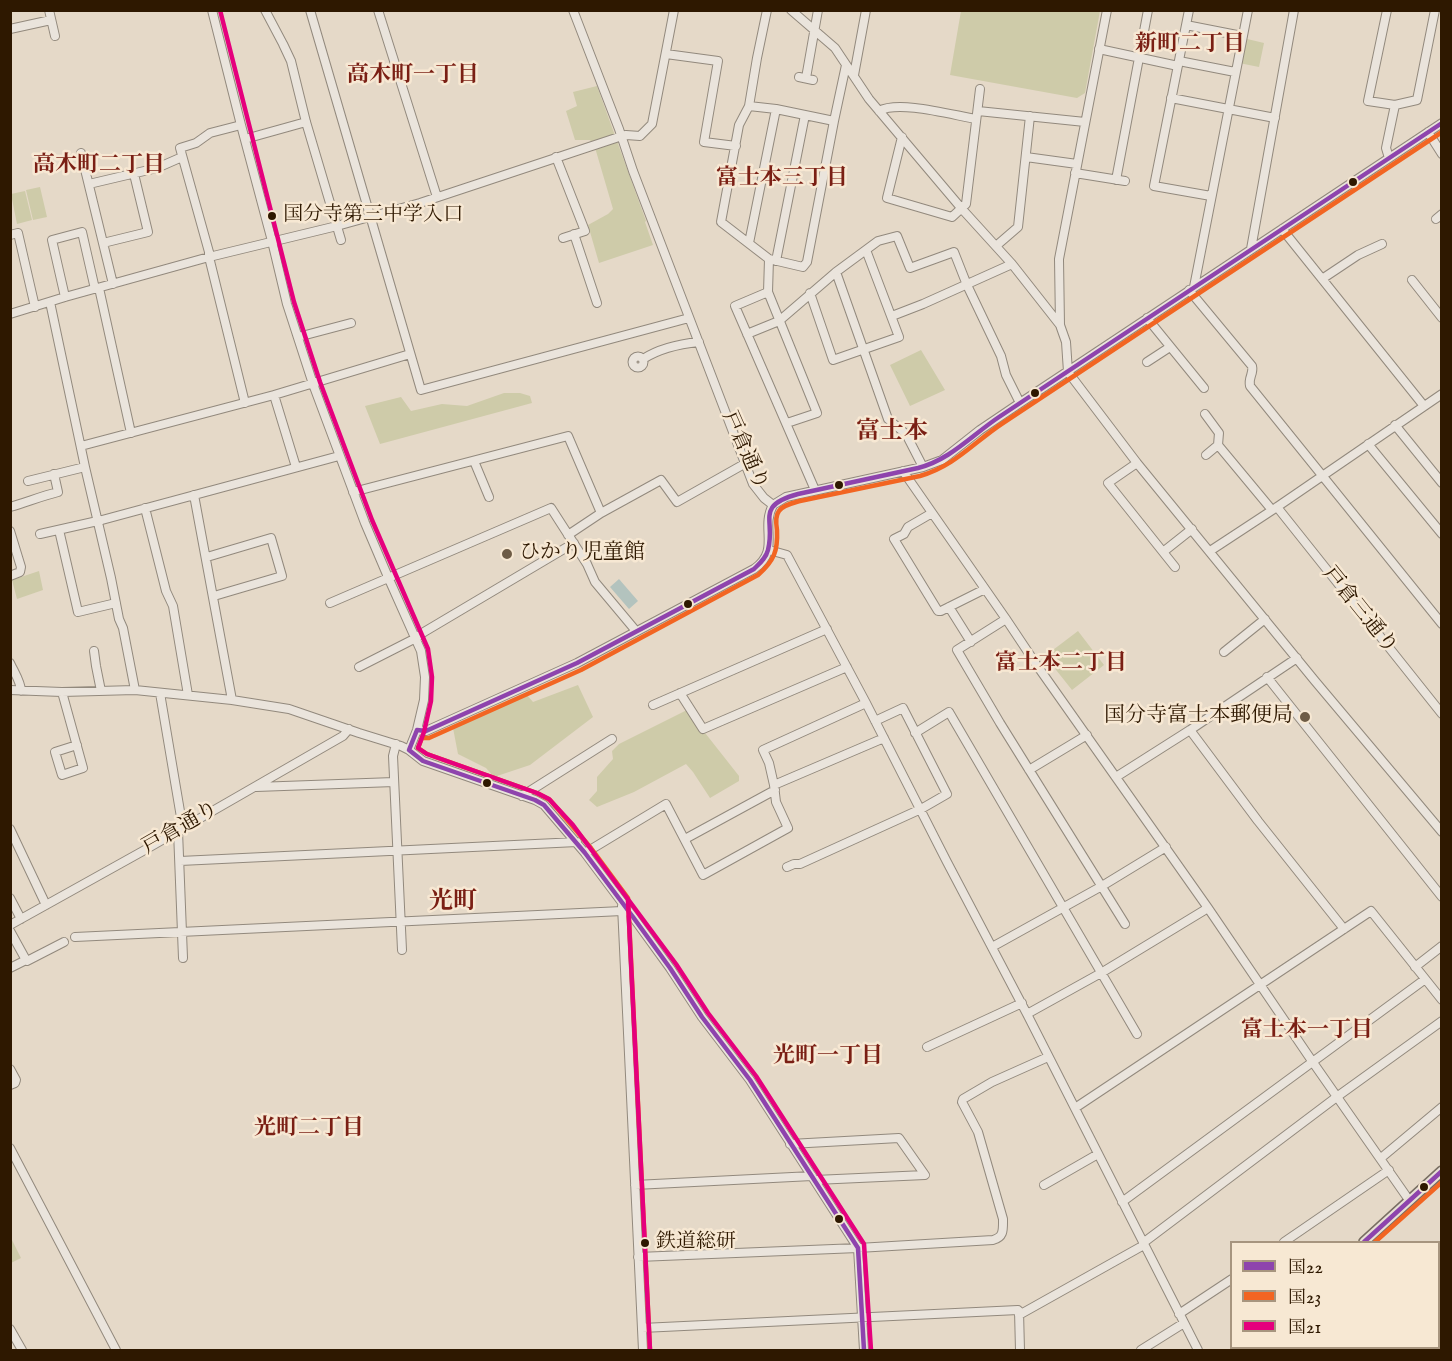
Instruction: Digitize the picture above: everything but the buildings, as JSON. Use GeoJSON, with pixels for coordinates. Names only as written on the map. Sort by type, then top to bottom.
{"type":"FeatureCollection","features":[{"type":"Feature","properties":{"kind":"main road"},"geometry":{"type":"LineString","coordinates":[[1365,1241],[1441,1171]]}},
{"type":"Feature","properties":{"kind":"street"},"geometry":{"type":"LineString","coordinates":[[49,10],[55,36]]}},
{"type":"Feature","properties":{"kind":"street"},"geometry":{"type":"LineString","coordinates":[[212,10],[287,304],[313,384],[353,492],[422,651],[424,700],[417,730],[409,750]]}},
{"type":"Feature","properties":{"kind":"street"},"geometry":{"type":"LineString","coordinates":[[265,10],[291,61],[306,122],[341,240]]}},
{"type":"Feature","properties":{"kind":"street"},"geometry":{"type":"LineString","coordinates":[[310,10],[421,390],[689,318]]}},
{"type":"Feature","properties":{"kind":"street"},"geometry":{"type":"LineString","coordinates":[[378,10],[437,197]]}},
{"type":"Feature","properties":{"kind":"street","name":"戸倉通り"},"geometry":{"type":"LineString","coordinates":[[573,10],[746,463],[758,491],[773,505],[768,519],[769,550]]}},
{"type":"Feature","properties":{"kind":"street"},"geometry":{"type":"LineString","coordinates":[[10,314],[209,257],[370,217],[622,136],[640,135],[652,124],[674,10]]}},
{"type":"Feature","properties":{"kind":"street"},"geometry":{"type":"LineString","coordinates":[[766,10],[748,106],[739,125],[721,222],[772,260],[803,267],[807,262],[846,65]]}},
{"type":"Feature","properties":{"kind":"street"},"geometry":{"type":"LineString","coordinates":[[791,10],[835,48],[869,99],[1012,264],[1060,325]]}},
{"type":"Feature","properties":{"kind":"street"},"geometry":{"type":"LineString","coordinates":[[806,78],[818,10]]}},
{"type":"Feature","properties":{"kind":"street"},"geometry":{"type":"LineString","coordinates":[[854,75],[866,10]]}},
{"type":"Feature","properties":{"kind":"street"},"geometry":{"type":"LineString","coordinates":[[1107,10],[1059,259],[1060,325],[1066,342],[1068,372],[1137,463],[1442,832]]}},
{"type":"Feature","properties":{"kind":"street"},"geometry":{"type":"LineString","coordinates":[[1116,180],[1149,10]]}},
{"type":"Feature","properties":{"kind":"street"},"geometry":{"type":"LineString","coordinates":[[1189,10],[1154,186],[1211,196]]}},
{"type":"Feature","properties":{"kind":"street"},"geometry":{"type":"LineString","coordinates":[[1248,10],[1192,288],[1252,366],[1250,386],[1442,624]]}},
{"type":"Feature","properties":{"kind":"street"},"geometry":{"type":"LineString","coordinates":[[1251,249],[1294,10]]}},
{"type":"Feature","properties":{"kind":"street"},"geometry":{"type":"LineString","coordinates":[[1387,10],[1368,102],[1395,105],[1418,100],[1435,10]]}},
{"type":"Feature","properties":{"kind":"street"},"geometry":{"type":"LineString","coordinates":[[10,29],[51,20]]}},
{"type":"Feature","properties":{"kind":"street"},"geometry":{"type":"LineString","coordinates":[[1186,25],[1242,36]]}},
{"type":"Feature","properties":{"kind":"street"},"geometry":{"type":"LineString","coordinates":[[1099,50],[1235,72]]}},
{"type":"Feature","properties":{"kind":"street"},"geometry":{"type":"LineString","coordinates":[[666,54],[718,61],[704,142],[736,146]]}},
{"type":"Feature","properties":{"kind":"street"},"geometry":{"type":"LineString","coordinates":[[902,137],[887,198],[952,217],[966,204],[980,89]]}},
{"type":"Feature","properties":{"kind":"street"},"geometry":{"type":"LineString","coordinates":[[1171,98],[1275,118]]}},
{"type":"Feature","properties":{"kind":"street"},"geometry":{"type":"LineString","coordinates":[[1389,158],[1386,148],[1395,105]]}},
{"type":"Feature","properties":{"kind":"street"},"geometry":{"type":"LineString","coordinates":[[748,106],[834,121]]}},
{"type":"Feature","properties":{"kind":"street"},"geometry":{"type":"LineString","coordinates":[[879,111],[886,107],[909,107],[977,115],[1030,116],[1085,122]]}},
{"type":"Feature","properties":{"kind":"street"},"geometry":{"type":"LineString","coordinates":[[749,243],[776,110]]}},
{"type":"Feature","properties":{"kind":"street"},"geometry":{"type":"LineString","coordinates":[[787,423],[817,413],[768,292],[772,260],[805,115]]}},
{"type":"Feature","properties":{"kind":"street"},"geometry":{"type":"LineString","coordinates":[[996,246],[1018,227],[1030,116]]}},
{"type":"Feature","properties":{"kind":"street"},"geometry":{"type":"LineString","coordinates":[[245,139],[306,122]]}},
{"type":"Feature","properties":{"kind":"street"},"geometry":{"type":"LineString","coordinates":[[773,505],[786,497],[923,467],[942,460],[980,430],[1020,403],[1442,123]]}},
{"type":"Feature","properties":{"kind":"street"},"geometry":{"type":"LineString","coordinates":[[241,125],[210,133],[196,143],[180,148],[209,252],[245,403]]}},
{"type":"Feature","properties":{"kind":"street"},"geometry":{"type":"LineString","coordinates":[[1428,132],[1442,154]]}},
{"type":"Feature","properties":{"kind":"street"},"geometry":{"type":"LineString","coordinates":[[81,153],[113,284]]}},
{"type":"Feature","properties":{"kind":"street"},"geometry":{"type":"LineString","coordinates":[[89,184],[157,168],[182,157]]}},
{"type":"Feature","properties":{"kind":"street"},"geometry":{"type":"LineString","coordinates":[[556,157],[585,231],[563,238]]}},
{"type":"Feature","properties":{"kind":"street"},"geometry":{"type":"LineString","coordinates":[[1026,157],[1077,164]]}},
{"type":"Feature","properties":{"kind":"street"},"geometry":{"type":"LineString","coordinates":[[1075,173],[1125,181]]}},
{"type":"Feature","properties":{"kind":"street"},"geometry":{"type":"LineString","coordinates":[[103,243],[148,232],[134,174]]}},
{"type":"Feature","properties":{"kind":"street"},"geometry":{"type":"LineString","coordinates":[[1282,229],[1424,406]]}},
{"type":"Feature","properties":{"kind":"street"},"geometry":{"type":"LineString","coordinates":[[65,297],[52,240],[82,232],[131,433]]}},
{"type":"Feature","properties":{"kind":"street"},"geometry":{"type":"LineString","coordinates":[[10,235],[18,233],[35,307]]}},
{"type":"Feature","properties":{"kind":"street"},"geometry":{"type":"LineString","coordinates":[[574,234],[597,303]]}},
{"type":"Feature","properties":{"kind":"street"},"geometry":{"type":"LineString","coordinates":[[747,334],[779,321],[810,293],[878,241],[897,236],[910,268],[954,252],[1020,403]]}},
{"type":"Feature","properties":{"kind":"street"},"geometry":{"type":"LineString","coordinates":[[1322,279],[1358,255],[1382,244]]}},
{"type":"Feature","properties":{"kind":"street"},"geometry":{"type":"LineString","coordinates":[[810,293],[833,360],[899,336],[866,250]]}},
{"type":"Feature","properties":{"kind":"street"},"geometry":{"type":"LineString","coordinates":[[892,316],[1012,264]]}},
{"type":"Feature","properties":{"kind":"street"},"geometry":{"type":"LineString","coordinates":[[836,272],[888,419],[906,434],[923,467]]}},
{"type":"Feature","properties":{"kind":"street"},"geometry":{"type":"LineString","coordinates":[[1412,280],[1442,318]]}},
{"type":"Feature","properties":{"kind":"street"},"geometry":{"type":"LineString","coordinates":[[768,292],[735,306],[815,490]]}},
{"type":"Feature","properties":{"kind":"street"},"geometry":{"type":"LineString","coordinates":[[50,302],[135,690]]}},
{"type":"Feature","properties":{"kind":"street"},"geometry":{"type":"LineString","coordinates":[[1147,318],[1204,388]]}},
{"type":"Feature","properties":{"kind":"street"},"geometry":{"type":"LineString","coordinates":[[298,337],[339,323],[351,323]]}},
{"type":"Feature","properties":{"kind":"street"},"geometry":{"type":"LineString","coordinates":[[644,359],[660,350],[676,345],[699,342]]}},
{"type":"Feature","properties":{"kind":"street"},"geometry":{"type":"LineString","coordinates":[[1148,362],[1170,347]]}},
{"type":"Feature","properties":{"kind":"street"},"geometry":{"type":"LineString","coordinates":[[81,446],[274,395],[410,354]]}},
{"type":"Feature","properties":{"kind":"street"},"geometry":{"type":"LineString","coordinates":[[274,395],[296,467]]}},
{"type":"Feature","properties":{"kind":"street"},"geometry":{"type":"LineString","coordinates":[[1210,551],[1395,425],[1440,398]]}},
{"type":"Feature","properties":{"kind":"street","name":"戸倉三通り"},"geometry":{"type":"LineString","coordinates":[[1205,414],[1219,433],[1218,445],[1274,509],[1442,714]]}},
{"type":"Feature","properties":{"kind":"street"},"geometry":{"type":"LineString","coordinates":[[1395,425],[1442,483]]}},
{"type":"Feature","properties":{"kind":"street"},"geometry":{"type":"LineString","coordinates":[[353,492],[568,436],[601,513]]}},
{"type":"Feature","properties":{"kind":"street"},"geometry":{"type":"LineString","coordinates":[[1368,444],[1442,534]]}},
{"type":"Feature","properties":{"kind":"street"},"geometry":{"type":"LineString","coordinates":[[1206,455],[1218,445]]}},
{"type":"Feature","properties":{"kind":"street"},"geometry":{"type":"LineString","coordinates":[[40,534],[339,456]]}},
{"type":"Feature","properties":{"kind":"street"},"geometry":{"type":"LineString","coordinates":[[474,461],[489,497]]}},
{"type":"Feature","properties":{"kind":"street"},"geometry":{"type":"LineString","coordinates":[[568,535],[601,513],[661,480],[677,502],[746,463]]}},
{"type":"Feature","properties":{"kind":"street"},"geometry":{"type":"LineString","coordinates":[[1137,463],[1108,483],[1175,567]]}},
{"type":"Feature","properties":{"kind":"street"},"geometry":{"type":"LineString","coordinates":[[28,481],[85,467]]}},
{"type":"Feature","properties":{"kind":"street"},"geometry":{"type":"LineString","coordinates":[[903,471],[1410,1200]]}},
{"type":"Feature","properties":{"kind":"street"},"geometry":{"type":"LineString","coordinates":[[10,507],[58,492],[54,474]]}},
{"type":"Feature","properties":{"kind":"street"},"geometry":{"type":"LineString","coordinates":[[194,495],[232,700]]}},
{"type":"Feature","properties":{"kind":"street"},"geometry":{"type":"LineString","coordinates":[[145,508],[166,591],[173,606],[188,695]]}},
{"type":"Feature","properties":{"kind":"street"},"geometry":{"type":"LineString","coordinates":[[330,603],[551,508],[587,564],[595,582],[636,631]]}},
{"type":"Feature","properties":{"kind":"street"},"geometry":{"type":"LineString","coordinates":[[932,513],[908,527],[904,534],[894,539],[938,612],[985,589]]}},
{"type":"Feature","properties":{"kind":"street"},"geometry":{"type":"LineString","coordinates":[[1163,552],[1192,529]]}},
{"type":"Feature","properties":{"kind":"street"},"geometry":{"type":"LineString","coordinates":[[59,530],[78,612],[116,603]]}},
{"type":"Feature","properties":{"kind":"street"},"geometry":{"type":"LineString","coordinates":[[10,531],[21,567],[20,572],[10,576]]}},
{"type":"Feature","properties":{"kind":"street"},"geometry":{"type":"LineString","coordinates":[[207,557],[271,538],[282,576],[214,596]]}},
{"type":"Feature","properties":{"kind":"street"},"geometry":{"type":"LineString","coordinates":[[359,667],[416,638],[574,543]]}},
{"type":"Feature","properties":{"kind":"street"},"geometry":{"type":"LineString","coordinates":[[417,730],[426,731],[577,663],[754,570],[769,550],[787,555],[1028,1014],[1198,1350]]}},
{"type":"Feature","properties":{"kind":"street"},"geometry":{"type":"LineString","coordinates":[[949,607],[971,642]]}},
{"type":"Feature","properties":{"kind":"street"},"geometry":{"type":"LineString","coordinates":[[1006,619],[957,650],[1125,924]]}},
{"type":"Feature","properties":{"kind":"street"},"geometry":{"type":"LineString","coordinates":[[1224,652],[1265,619]]}},
{"type":"Feature","properties":{"kind":"street"},"geometry":{"type":"LineString","coordinates":[[653,705],[827,629]]}},
{"type":"Feature","properties":{"kind":"street"},"geometry":{"type":"LineString","coordinates":[[94,651],[101,691]]}},
{"type":"Feature","properties":{"kind":"street"},"geometry":{"type":"LineString","coordinates":[[1116,777],[1297,658]]}},
{"type":"Feature","properties":{"kind":"street"},"geometry":{"type":"LineString","coordinates":[[10,663],[21,685],[21,691]]}},
{"type":"Feature","properties":{"kind":"street"},"geometry":{"type":"LineString","coordinates":[[680,693],[703,729],[847,667]]}},
{"type":"Feature","properties":{"kind":"street"},"geometry":{"type":"LineString","coordinates":[[1267,677],[1442,897]]}},
{"type":"Feature","properties":{"kind":"street"},"geometry":{"type":"LineString","coordinates":[[10,690],[62,692],[135,690],[232,700],[289,709],[396,744],[409,750],[423,761],[522,795],[544,805],[577,842],[750,1080],[858,1248],[864,1350]]}},
{"type":"Feature","properties":{"kind":"street"},"geometry":{"type":"LineString","coordinates":[[62,692],[76,745]]}},
{"type":"Feature","properties":{"kind":"street"},"geometry":{"type":"LineString","coordinates":[[160,693],[180,830],[183,958]]}},
{"type":"Feature","properties":{"kind":"street"},"geometry":{"type":"LineString","coordinates":[[585,853],[666,804],[703,875],[788,828],[776,802],[775,788],[764,750],[866,703]]}},
{"type":"Feature","properties":{"kind":"street"},"geometry":{"type":"LineString","coordinates":[[787,867],[800,864],[921,809],[947,794],[903,708],[875,721]]}},
{"type":"Feature","properties":{"kind":"street"},"geometry":{"type":"LineString","coordinates":[[915,733],[949,712],[1137,1034]]}},
{"type":"Feature","properties":{"kind":"street","name":"戸倉通り"},"geometry":{"type":"LineString","coordinates":[[10,925],[344,736],[349,729]]}},
{"type":"Feature","properties":{"kind":"street"},"geometry":{"type":"LineString","coordinates":[[1190,730],[1265,830],[1344,929]]}},
{"type":"Feature","properties":{"kind":"street"},"geometry":{"type":"LineString","coordinates":[[1029,770],[1087,735]]}},
{"type":"Feature","properties":{"kind":"street"},"geometry":{"type":"LineString","coordinates":[[685,839],[775,788],[884,738]]}},
{"type":"Feature","properties":{"kind":"street"},"geometry":{"type":"LineString","coordinates":[[522,795],[612,739]]}},
{"type":"Feature","properties":{"kind":"street"},"geometry":{"type":"LineString","coordinates":[[396,744],[393,756],[402,950]]}},
{"type":"Feature","properties":{"kind":"street"},"geometry":{"type":"LineString","coordinates":[[255,787],[394,782]]}},
{"type":"Feature","properties":{"kind":"street"},"geometry":{"type":"LineString","coordinates":[[10,829],[14,848],[46,905]]}},
{"type":"Feature","properties":{"kind":"street"},"geometry":{"type":"LineString","coordinates":[[180,861],[577,842]]}},
{"type":"Feature","properties":{"kind":"street"},"geometry":{"type":"LineString","coordinates":[[992,947],[1102,886],[1166,847]]}},
{"type":"Feature","properties":{"kind":"street"},"geometry":{"type":"LineString","coordinates":[[10,898],[21,919]]}},
{"type":"Feature","properties":{"kind":"street"},"geometry":{"type":"LineString","coordinates":[[621,901],[643,1350]]}},
{"type":"Feature","properties":{"kind":"street"},"geometry":{"type":"LineString","coordinates":[[1028,1014],[1208,908]]}},
{"type":"Feature","properties":{"kind":"street"},"geometry":{"type":"LineString","coordinates":[[75,937],[622,910]]}},
{"type":"Feature","properties":{"kind":"street"},"geometry":{"type":"LineString","coordinates":[[1076,1108],[1371,911],[1442,1000]]}},
{"type":"Feature","properties":{"kind":"street"},"geometry":{"type":"LineString","coordinates":[[10,932],[26,960]]}},
{"type":"Feature","properties":{"kind":"street"},"geometry":{"type":"LineString","coordinates":[[10,968],[64,942]]}},
{"type":"Feature","properties":{"kind":"street"},"geometry":{"type":"LineString","coordinates":[[1415,967],[1442,946]]}},
{"type":"Feature","properties":{"kind":"street"},"geometry":{"type":"LineString","coordinates":[[1122,1202],[1424,980]]}},
{"type":"Feature","properties":{"kind":"street"},"geometry":{"type":"LineString","coordinates":[[927,1047],[1022,1003]]}},
{"type":"Feature","properties":{"kind":"street"},"geometry":{"type":"LineString","coordinates":[[1019,1315],[1144,1244],[1338,1096],[1442,1021]]}},
{"type":"Feature","properties":{"kind":"street"},"geometry":{"type":"LineString","coordinates":[[638,1257],[858,1248],[999,1238],[1004,1232],[1003,1219],[978,1132],[962,1102],[963,1099],[992,1082],[1048,1057]]}},
{"type":"Feature","properties":{"kind":"street"},"geometry":{"type":"LineString","coordinates":[[10,1069],[16,1080],[10,1085]]}},
{"type":"Feature","properties":{"kind":"street"},"geometry":{"type":"LineString","coordinates":[[1381,1158],[1442,1107]]}},
{"type":"Feature","properties":{"kind":"street"},"geometry":{"type":"LineString","coordinates":[[635,1185],[925,1175],[899,1138],[790,1144]]}},
{"type":"Feature","properties":{"kind":"street"},"geometry":{"type":"LineString","coordinates":[[10,1148],[112,1349]]}},
{"type":"Feature","properties":{"kind":"street"},"geometry":{"type":"LineString","coordinates":[[1044,1185],[1098,1154]]}},
{"type":"Feature","properties":{"kind":"street"},"geometry":{"type":"LineString","coordinates":[[1285,1241],[1389,1170]]}},
{"type":"Feature","properties":{"kind":"street"},"geometry":{"type":"LineString","coordinates":[[1179,1314],[1230,1280]]}},
{"type":"Feature","properties":{"kind":"street"},"geometry":{"type":"LineString","coordinates":[[642,1328],[1018,1310],[1020,1350]]}},
{"type":"Feature","properties":{"kind":"street"},"geometry":{"type":"LineString","coordinates":[[1141,1350],[1184,1323]]}},
{"type":"Feature","properties":{"kind":"street"},"geometry":{"type":"LineString","coordinates":[[10,1329],[22,1350]]}},
{"type":"Feature","properties":{"kind":"shaded area"},"geometry":{"type":"Polygon","coordinates":[[[961,11],[1100,11],[1085,93],[1077,98],[950,75],[961,11]]]}},
{"type":"Feature","properties":{"kind":"shaded area"},"geometry":{"type":"Polygon","coordinates":[[[1243,38],[1264,43],[1259,67],[1239,63],[1243,38]]]}},
{"type":"Feature","properties":{"kind":"shaded area"},"geometry":{"type":"Polygon","coordinates":[[[597,86],[653,245],[599,263],[588,225],[613,209],[596,151],[590,140],[575,140],[566,111],[577,106],[573,92],[597,86]]]}},
{"type":"Feature","properties":{"kind":"shaded area"},"geometry":{"type":"Polygon","coordinates":[[[40,187],[47,217],[33,220],[26,190],[40,187]]]}},
{"type":"Feature","properties":{"kind":"shaded area"},"geometry":{"type":"Polygon","coordinates":[[[25,191],[32,220],[17,224],[11,194],[25,191]]]}},
{"type":"Feature","properties":{"kind":"shaded area"},"geometry":{"type":"Polygon","coordinates":[[[921,350],[945,390],[910,406],[890,365],[921,350]]]}},
{"type":"Feature","properties":{"kind":"shaded area"},"geometry":{"type":"Polygon","coordinates":[[[504,393],[520,393],[530,396],[532,403],[380,444],[365,406],[401,397],[411,411],[442,404],[467,406],[504,393]]]}},
{"type":"Feature","properties":{"kind":"shaded area"},"geometry":{"type":"Polygon","coordinates":[[[39,571],[43,590],[17,599],[12,580],[39,571]]]}},
{"type":"Feature","properties":{"kind":"shaded area"},"geometry":{"type":"Polygon","coordinates":[[[619,579],[638,601],[629,609],[610,587],[619,579]]]}},
{"type":"Feature","properties":{"kind":"shaded area"},"geometry":{"type":"Polygon","coordinates":[[[1078,631],[1104,665],[1072,690],[1045,656],[1078,631]]]}},
{"type":"Feature","properties":{"kind":"shaded area"},"geometry":{"type":"Polygon","coordinates":[[[578,685],[593,717],[530,765],[494,777],[486,768],[458,754],[453,728],[527,695],[533,702],[578,685]]]}},
{"type":"Feature","properties":{"kind":"shaded area"},"geometry":{"type":"Polygon","coordinates":[[[687,710],[739,776],[739,781],[710,798],[686,764],[634,792],[597,807],[589,800],[597,791],[597,777],[613,759],[612,751],[619,744],[687,710]]]}},
{"type":"Feature","properties":{"kind":"shaded area"},"geometry":{"type":"Polygon","coordinates":[[[10,1236],[21,1258],[11,1263],[10,1263],[10,1236]]]}},
{"type":"Feature","properties":{"kind":"transit line","name":"国21"},"geometry":{"type":"LineString","coordinates":[[220,10],[294,302],[320,382],[372,520],[428,649],[432,677],[431,701],[418,748],[427,754],[537,793],[549,799],[573,825],[756,1076],[864,1244],[871,1350]]}},
{"type":"Feature","properties":{"kind":"transit line","name":"国22"},"geometry":{"type":"LineString","coordinates":[[864,1350],[858,1248],[750,1080],[702,1017],[670,968],[585,853],[544,805],[423,761],[409,750],[417,730],[426,731],[577,663],[754,569],[768,550],[771,509],[784,499],[918,468],[940,459],[999,417],[1442,123]]}},
{"type":"Feature","properties":{"kind":"transit line","name":"国23"},"geometry":{"type":"LineString","coordinates":[[650,1350],[628,898],[591,848],[550,800],[537,793],[427,754],[418,748],[422,738],[429,738],[581,670],[758,575],[774,555],[777,544],[777,515],[786,506],[800,501],[920,476],[944,466],[1003,423],[1442,132]]}},
{"type":"Feature","properties":{"kind":"transit line","name":"国21"},"geometry":{"type":"LineString","coordinates":[[628,901],[650,1350]]}},
{"type":"Feature","properties":{"kind":"transit line","name":"国22"},"geometry":{"type":"LineString","coordinates":[[1365,1241],[1442,1171]]}},
{"type":"Feature","properties":{"kind":"transit line","name":"国23"},"geometry":{"type":"LineString","coordinates":[[1376,1241],[1442,1182]]}},
{"type":"Feature","properties":{"kind":"place","name":"国分寺第三中学入口"},"geometry":{"type":"Point","coordinates":[272,216]}},
{"type":"Feature","properties":{"kind":"place","name":"ひかり児童館"},"geometry":{"type":"Point","coordinates":[507,554]}},
{"type":"Feature","properties":{"kind":"place","name":"国分寺富士本郵便局"},"geometry":{"type":"Point","coordinates":[1305,717]}},
{"type":"Feature","properties":{"kind":"place","name":"鉄道総研"},"geometry":{"type":"Point","coordinates":[645,1243]}},
{"type":"Feature","properties":{"kind":"district","name":"新町二丁目"},"geometry":{"type":"Point","coordinates":[1190,45]}},
{"type":"Feature","properties":{"kind":"district","name":"高木町一丁目"},"geometry":{"type":"Point","coordinates":[413,76]}},
{"type":"Feature","properties":{"kind":"district","name":"高木町二丁目"},"geometry":{"type":"Point","coordinates":[99,166]}},
{"type":"Feature","properties":{"kind":"district","name":"富士本三丁目"},"geometry":{"type":"Point","coordinates":[782,179]}},
{"type":"Feature","properties":{"kind":"district","name":"富士本"},"geometry":{"type":"Point","coordinates":[892,433]}},
{"type":"Feature","properties":{"kind":"district","name":"富士本二丁目"},"geometry":{"type":"Point","coordinates":[1061,664]}},
{"type":"Feature","properties":{"kind":"district","name":"光町"},"geometry":{"type":"Point","coordinates":[453,903]}},
{"type":"Feature","properties":{"kind":"district","name":"富士本一丁目"},"geometry":{"type":"Point","coordinates":[1307,1031]}},
{"type":"Feature","properties":{"kind":"district","name":"光町一丁目"},"geometry":{"type":"Point","coordinates":[828,1057]}},
{"type":"Feature","properties":{"kind":"district","name":"光町二丁目"},"geometry":{"type":"Point","coordinates":[309,1129]}}]}
